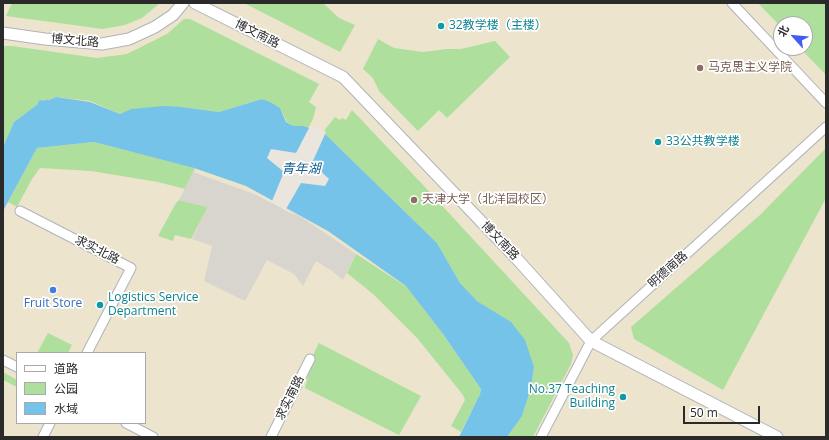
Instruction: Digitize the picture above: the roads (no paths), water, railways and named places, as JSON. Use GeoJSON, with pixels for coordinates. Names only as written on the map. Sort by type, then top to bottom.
{"type":"FeatureCollection","features":[{"type":"Feature","properties":{"kind":"street","name":"博文北路"},"geometry":{"type":"LineString","coordinates":[[3,33],[45,39],[102,44],[129,39],[155,27],[172,15],[184,3]]}},
{"type":"Feature","properties":{"kind":"street","name":"博文南路"},"geometry":{"type":"LineString","coordinates":[[195,3],[343,77],[518,259],[591,341],[777,437]]}},
{"type":"Feature","properties":{"kind":"street"},"geometry":{"type":"LineString","coordinates":[[732,3],[826,103]]}},
{"type":"Feature","properties":{"kind":"street","name":"明德南路"},"geometry":{"type":"LineString","coordinates":[[541,437],[591,341],[826,127]]}},
{"type":"Feature","properties":{"kind":"street","name":"求实北路"},"geometry":{"type":"LineString","coordinates":[[20,211],[131,268],[88,352]]}},
{"type":"Feature","properties":{"kind":"street","name":"求实南路"},"geometry":{"type":"LineString","coordinates":[[270,437],[310,359]]}},
{"type":"Feature","properties":{"kind":"street"},"geometry":{"type":"LineString","coordinates":[[3,360],[16,366]]}},
{"type":"Feature","properties":{"kind":"street"},"geometry":{"type":"LineString","coordinates":[[43,437],[50,424]]}},
{"type":"Feature","properties":{"kind":"street"},"geometry":{"type":"LineString","coordinates":[[128,424],[153,437]]}},
{"type":"Feature","properties":{"kind":"water","name":"青年湖"},"geometry":{"type":"Polygon","coordinates":[[[56,97],[90,102],[120,114],[131,109],[164,106],[219,112],[262,99],[280,108],[286,122],[293,126],[303,126],[323,132],[437,243],[460,283],[477,301],[511,322],[525,340],[534,367],[531,388],[522,416],[507,437],[459,437],[481,389],[443,334],[406,286],[328,231],[246,186],[194,168],[94,142],[37,148],[3,211],[3,147],[14,122],[38,104],[40,100],[44,101],[56,97]]]}},
{"type":"Feature","properties":{"kind":"place","name":"32教学楼（主楼）"},"geometry":{"type":"Point","coordinates":[441,26]}},
{"type":"Feature","properties":{"kind":"place","name":"马克思主义学院"},"geometry":{"type":"Point","coordinates":[700,68]}},
{"type":"Feature","properties":{"kind":"place","name":"33公共教学楼"},"geometry":{"type":"Point","coordinates":[658,142]}},
{"type":"Feature","properties":{"kind":"place","name":"天津大学（北洋园校区）"},"geometry":{"type":"Point","coordinates":[414,200]}},
{"type":"Feature","properties":{"kind":"place","name":"Fruit Store"},"geometry":{"type":"Point","coordinates":[53,290]}},
{"type":"Feature","properties":{"kind":"place","name":"Logistics Service Department"},"geometry":{"type":"Point","coordinates":[100,305]}},
{"type":"Feature","properties":{"kind":"place","name":"No.37 Teaching Building"},"geometry":{"type":"Point","coordinates":[623,397]}}]}
